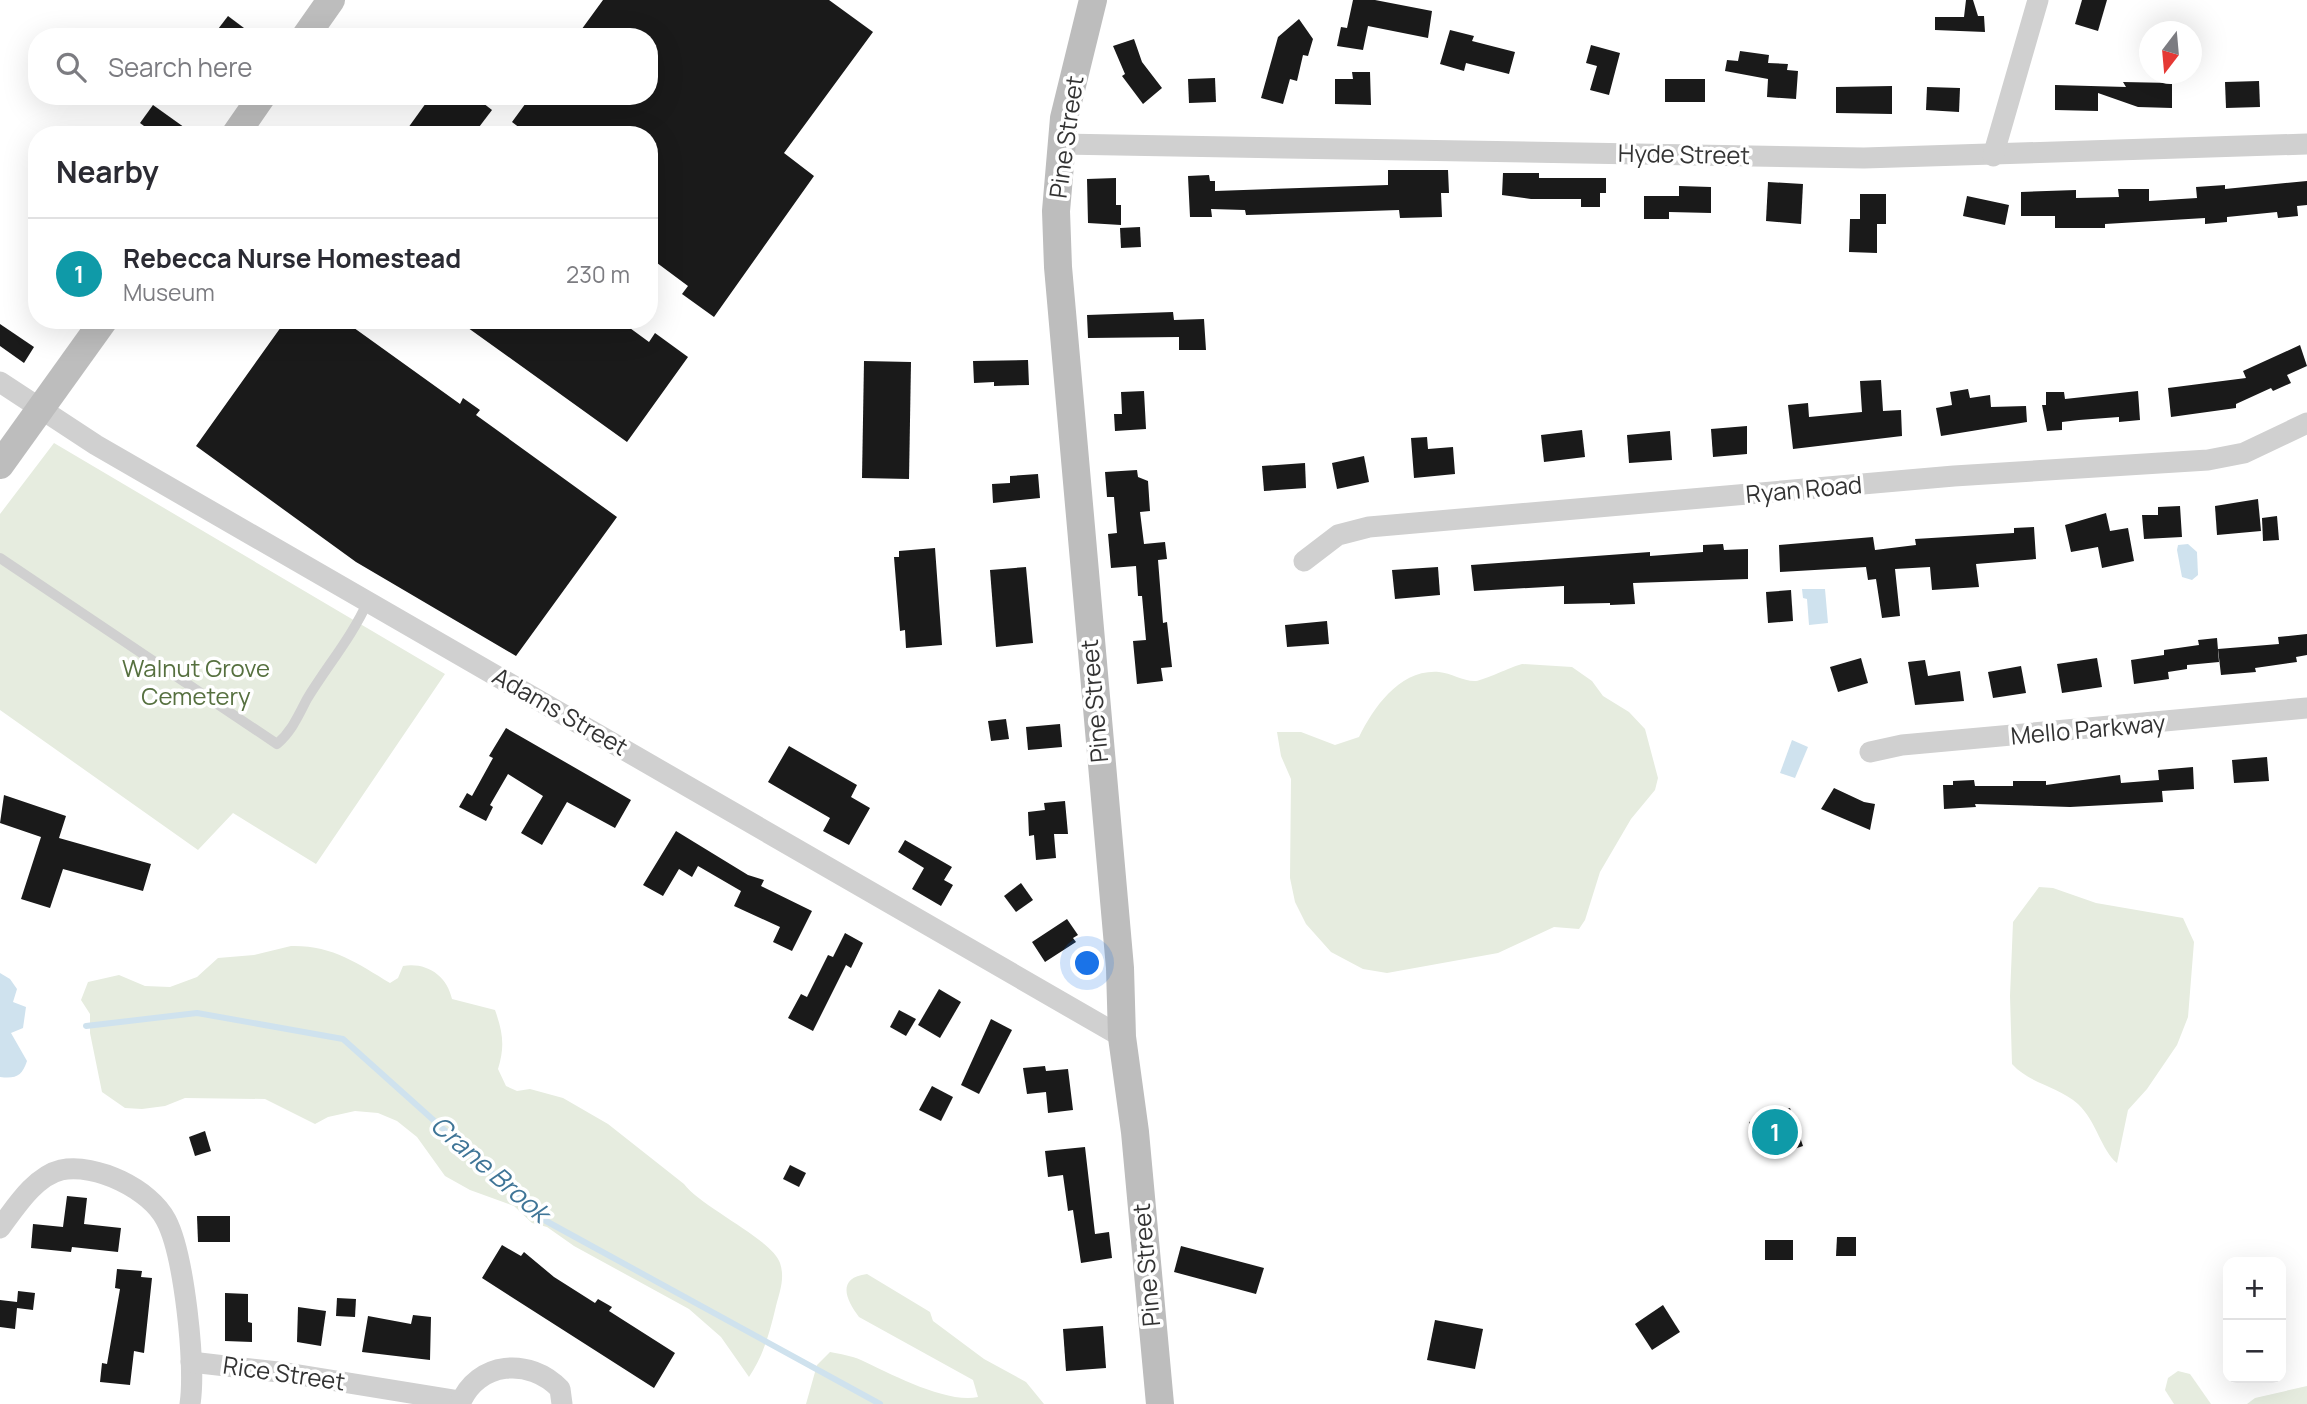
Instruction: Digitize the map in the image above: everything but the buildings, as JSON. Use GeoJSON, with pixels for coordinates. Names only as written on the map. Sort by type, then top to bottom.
{"type":"FeatureCollection","features":[{"type":"Feature","properties":{"kind":"street"},"geometry":{"type":"LineString","coordinates":[[311,28],[331,0]]}},
{"type":"Feature","properties":{"kind":"street","name":"Pine Street"},"geometry":{"type":"LineString","coordinates":[[1093,0],[1064,118],[1056,211],[1058,267],[1120,968],[1122,1037],[1135,1132],[1160,1404]]}},
{"type":"Feature","properties":{"kind":"street"},"geometry":{"type":"LineString","coordinates":[[1993,156],[2038,0]]}},
{"type":"Feature","properties":{"kind":"street"},"geometry":{"type":"LineString","coordinates":[[241,126],[256,105]]}},
{"type":"Feature","properties":{"kind":"street","name":"Hyde Street"},"geometry":{"type":"LineString","coordinates":[[1061,144],[1864,158],[2307,144]]}},
{"type":"Feature","properties":{"kind":"street"},"geometry":{"type":"LineString","coordinates":[[0,465],[98,329]]}},
{"type":"Feature","properties":{"kind":"street","name":"Adams Street"},"geometry":{"type":"LineString","coordinates":[[0,382],[96,445],[1122,1037]]}},
{"type":"Feature","properties":{"kind":"street","name":"Ryan Road"},"geometry":{"type":"LineString","coordinates":[[1304,561],[1338,536],[1368,527],[1954,476],[2208,460],[2244,453],[2307,423]]}},
{"type":"Feature","properties":{"kind":"street","name":"Mello Parkway"},"geometry":{"type":"LineString","coordinates":[[1870,752],[1902,745],[2307,709]]}},
{"type":"Feature","properties":{"kind":"street"},"geometry":{"type":"LineString","coordinates":[[0,1228],[40,1181],[61,1170],[95,1172],[127,1182],[148,1195],[166,1220],[178,1258],[191,1362],[190,1404]]}},
{"type":"Feature","properties":{"kind":"street","name":"Rice Street"},"geometry":{"type":"LineString","coordinates":[[191,1362],[287,1373],[460,1403],[479,1377],[509,1367],[542,1373],[561,1389],[562,1404]]}},
{"type":"Feature","properties":{"kind":"lane"},"geometry":{"type":"LineString","coordinates":[[0,558],[277,744],[289,734],[308,699],[358,623],[368,601]]}},
{"type":"Feature","properties":{"kind":"green space","name":"Walnut Grove Cemetery"},"geometry":{"type":"Polygon","coordinates":[[[54,443],[445,674],[316,864],[233,813],[198,850],[0,710],[0,514],[54,443]]]}},
{"type":"Feature","properties":{"kind":"green space"},"geometry":{"type":"Polygon","coordinates":[[[1522,664],[1572,667],[1592,681],[1603,696],[1629,712],[1645,729],[1658,778],[1655,790],[1631,819],[1600,872],[1585,920],[1579,929],[1554,927],[1498,953],[1387,973],[1363,969],[1331,952],[1306,924],[1295,902],[1290,878],[1291,779],[1281,756],[1277,732],[1301,732],[1335,745],[1359,737],[1381,702],[1401,683],[1412,677],[1439,672],[1476,681],[1522,664]]]}},
{"type":"Feature","properties":{"kind":"green space"},"geometry":{"type":"Polygon","coordinates":[[[2039,887],[2053,888],[2096,903],[2183,918],[2194,942],[2188,1017],[2177,1045],[2147,1089],[2128,1110],[2117,1163],[2078,1104],[2027,1076],[2012,1064],[2010,996],[2013,922],[2039,887]]]}},
{"type":"Feature","properties":{"kind":"green space"},"geometry":{"type":"Polygon","coordinates":[[[291,946],[306,946],[332,952],[390,983],[398,978],[403,966],[420,966],[441,977],[452,999],[495,1010],[502,1040],[498,1069],[506,1086],[517,1091],[530,1089],[563,1098],[608,1124],[705,1203],[775,1254],[780,1263],[782,1279],[779,1295],[766,1343],[749,1377],[721,1337],[689,1309],[574,1246],[547,1227],[532,1223],[514,1206],[470,1190],[445,1176],[417,1137],[397,1121],[378,1113],[355,1111],[328,1117],[315,1124],[265,1099],[185,1098],[165,1106],[125,1108],[102,1092],[90,1033],[90,1014],[81,1000],[88,982],[119,975],[145,986],[170,987],[197,977],[218,958],[254,955],[291,946]]]}},
{"type":"Feature","properties":{"kind":"green space"},"geometry":{"type":"Polygon","coordinates":[[[867,1274],[930,1312],[933,1321],[984,1359],[1026,1382],[1044,1404],[806,1404],[817,1365],[830,1352],[857,1359],[935,1392],[965,1398],[978,1397],[973,1380],[859,1317],[850,1304],[847,1285],[857,1276],[867,1274]]]}},
{"type":"Feature","properties":{"kind":"green space"},"geometry":{"type":"Polygon","coordinates":[[[2178,1371],[2190,1374],[2211,1404],[2174,1404],[2165,1390],[2168,1378],[2178,1371]]]}},
{"type":"Feature","properties":{"kind":"green space"},"geometry":{"type":"Polygon","coordinates":[[[2307,1386],[2307,1404],[2247,1404],[2255,1398],[2307,1386]]]}},
{"type":"Feature","properties":{"kind":"water"},"geometry":{"type":"Polygon","coordinates":[[[2188,544],[2197,552],[2198,575],[2192,580],[2182,577],[2177,550],[2178,545],[2188,544]]]}},
{"type":"Feature","properties":{"kind":"water"},"geometry":{"type":"Polygon","coordinates":[[[1802,589],[1825,589],[1828,623],[1809,625],[1807,599],[1803,598],[1802,589]]]}},
{"type":"Feature","properties":{"kind":"water"},"geometry":{"type":"Polygon","coordinates":[[[1792,740],[1808,747],[1795,778],[1780,773],[1792,740]]]}},
{"type":"Feature","properties":{"kind":"water"},"geometry":{"type":"Polygon","coordinates":[[[0,973],[10,979],[17,989],[13,1002],[26,1007],[23,1028],[11,1033],[27,1061],[18,1075],[10,1077],[0,1077],[0,973]]]}},
{"type":"Feature","properties":{"kind":"waterway","name":"Crane Brook"},"geometry":{"type":"LineString","coordinates":[[86,1026],[197,1013],[343,1039],[546,1221],[880,1404]]}},
{"type":"Feature","properties":{"kind":"place","name":"Rebecca Nurse Homestead"},"geometry":{"type":"Point","coordinates":[1775,1132]}}]}
